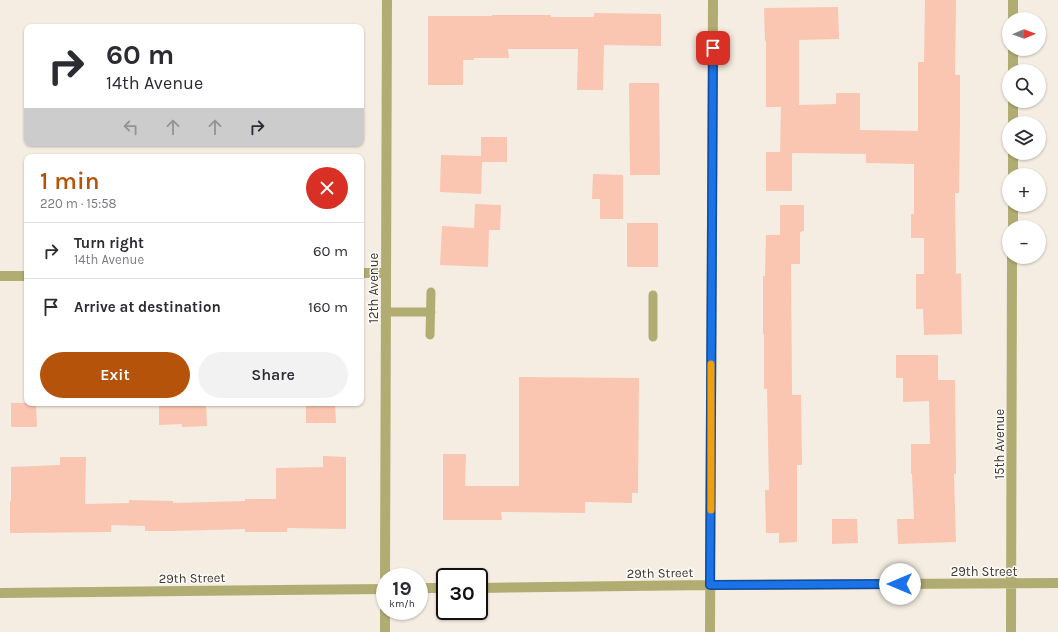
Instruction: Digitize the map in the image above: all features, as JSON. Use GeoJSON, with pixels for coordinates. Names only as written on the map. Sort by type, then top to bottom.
{"type":"FeatureCollection","features":[{"type":"Feature","properties":{"kind":"street","name":"12th Avenue"},"geometry":{"type":"LineString","coordinates":[[386,568],[387,0]]}},
{"type":"Feature","properties":{"kind":"street"},"geometry":{"type":"LineString","coordinates":[[710,632],[713,0]]}},
{"type":"Feature","properties":{"kind":"street"},"geometry":{"type":"LineString","coordinates":[[1013,0],[1013,12]]}},
{"type":"Feature","properties":{"kind":"street","name":"15th Avenue"},"geometry":{"type":"LineString","coordinates":[[1011,632],[1012,264]]}},
{"type":"Feature","properties":{"kind":"street"},"geometry":{"type":"LineString","coordinates":[[364,273],[386,273]]}},
{"type":"Feature","properties":{"kind":"street"},"geometry":{"type":"LineString","coordinates":[[0,276],[24,276]]}},
{"type":"Feature","properties":{"kind":"street","name":"29th Street"},"geometry":{"type":"LineString","coordinates":[[488,588],[1058,583]]}},
{"type":"Feature","properties":{"kind":"street","name":"29th Street"},"geometry":{"type":"LineString","coordinates":[[0,592],[376,589]]}},
{"type":"Feature","properties":{"kind":"street"},"geometry":{"type":"LineString","coordinates":[[385,620],[385,632]]}},
{"type":"Feature","properties":{"kind":"lane"},"geometry":{"type":"LineString","coordinates":[[430,335],[431,292]]}},
{"type":"Feature","properties":{"kind":"lane"},"geometry":{"type":"LineString","coordinates":[[653,295],[653,337]]}},
{"type":"Feature","properties":{"kind":"lane"},"geometry":{"type":"LineString","coordinates":[[386,312],[431,312]]}},
{"type":"Feature","properties":{"kind":"building"},"geometry":{"type":"Polygon","coordinates":[[[925,0],[956,0],[955,75],[960,75],[960,121],[959,193],[955,193],[956,274],[961,273],[962,334],[924,335],[923,309],[916,309],[916,274],[924,274],[924,238],[911,238],[911,214],[914,214],[914,164],[866,163],[866,154],[792,153],[792,191],[766,191],[766,152],[780,152],[781,107],[766,107],[766,41],[764,8],[838,7],[839,39],[799,40],[799,105],[836,104],[836,93],[860,93],[860,130],[918,131],[918,62],[924,62],[925,0]]]}},
{"type":"Feature","properties":{"kind":"building"},"geometry":{"type":"Polygon","coordinates":[[[594,13],[661,14],[661,46],[604,45],[603,90],[577,90],[578,49],[508,49],[509,58],[474,58],[474,60],[463,60],[463,85],[428,85],[428,16],[551,15],[551,17],[594,17],[594,13]]]}},
{"type":"Feature","properties":{"kind":"building"},"geometry":{"type":"Polygon","coordinates":[[[629,83],[659,83],[660,175],[630,175],[629,83]]]}},
{"type":"Feature","properties":{"kind":"building"},"geometry":{"type":"Polygon","coordinates":[[[481,137],[507,137],[507,162],[482,162],[481,194],[440,192],[441,155],[481,156],[481,137]]]}},
{"type":"Feature","properties":{"kind":"building"},"geometry":{"type":"Polygon","coordinates":[[[593,174],[623,175],[623,219],[600,219],[600,199],[592,199],[593,174]]]}},
{"type":"Feature","properties":{"kind":"building"},"geometry":{"type":"Polygon","coordinates":[[[475,204],[501,205],[500,230],[489,230],[488,267],[440,265],[442,226],[474,228],[475,204]]]}},
{"type":"Feature","properties":{"kind":"building"},"geometry":{"type":"Polygon","coordinates":[[[780,205],[804,205],[804,231],[800,232],[800,264],[791,264],[792,395],[801,395],[802,465],[797,465],[797,542],[779,543],[779,533],[766,533],[765,490],[769,490],[767,389],[764,389],[763,276],[765,276],[766,235],[780,235],[780,205]]]}},
{"type":"Feature","properties":{"kind":"building"},"geometry":{"type":"Polygon","coordinates":[[[627,223],[658,223],[658,267],[627,267],[627,223]]]}},
{"type":"Feature","properties":{"kind":"building"},"geometry":{"type":"Polygon","coordinates":[[[896,355],[938,355],[938,380],[955,380],[956,474],[954,474],[956,542],[898,544],[897,519],[914,519],[911,444],[930,444],[929,401],[903,402],[903,378],[896,378],[896,355]]]}},
{"type":"Feature","properties":{"kind":"building"},"geometry":{"type":"Polygon","coordinates":[[[519,377],[639,378],[638,493],[632,493],[632,503],[585,502],[585,513],[501,512],[502,520],[443,520],[443,454],[466,454],[465,486],[519,486],[519,377]]]}},
{"type":"Feature","properties":{"kind":"building"},"geometry":{"type":"Polygon","coordinates":[[[11,403],[24,403],[24,406],[36,406],[37,427],[11,427],[11,403]]]}},
{"type":"Feature","properties":{"kind":"building"},"geometry":{"type":"Polygon","coordinates":[[[159,406],[206,406],[207,426],[182,427],[182,424],[159,425],[159,406]]]}},
{"type":"Feature","properties":{"kind":"building"},"geometry":{"type":"Polygon","coordinates":[[[306,406],[335,406],[336,423],[306,423],[306,406]]]}},
{"type":"Feature","properties":{"kind":"building"},"geometry":{"type":"Polygon","coordinates":[[[323,456],[346,457],[346,529],[287,528],[287,532],[245,532],[245,529],[145,531],[145,526],[111,525],[111,532],[10,533],[11,467],[60,465],[60,457],[86,457],[85,504],[129,503],[129,500],[173,501],[173,503],[245,501],[245,499],[276,499],[276,468],[323,467],[323,456]]]}},
{"type":"Feature","properties":{"kind":"building"},"geometry":{"type":"Polygon","coordinates":[[[832,519],[857,519],[858,543],[832,544],[832,519]]]}},
{"type":"Feature","properties":{"kind":"slow traffic"},"geometry":{"type":"LineString","coordinates":[[711,364],[711,510]]}},
{"type":"Feature","properties":{"kind":"route"},"geometry":{"type":"LineString","coordinates":[[713,48],[710,585],[900,584]]}}]}
